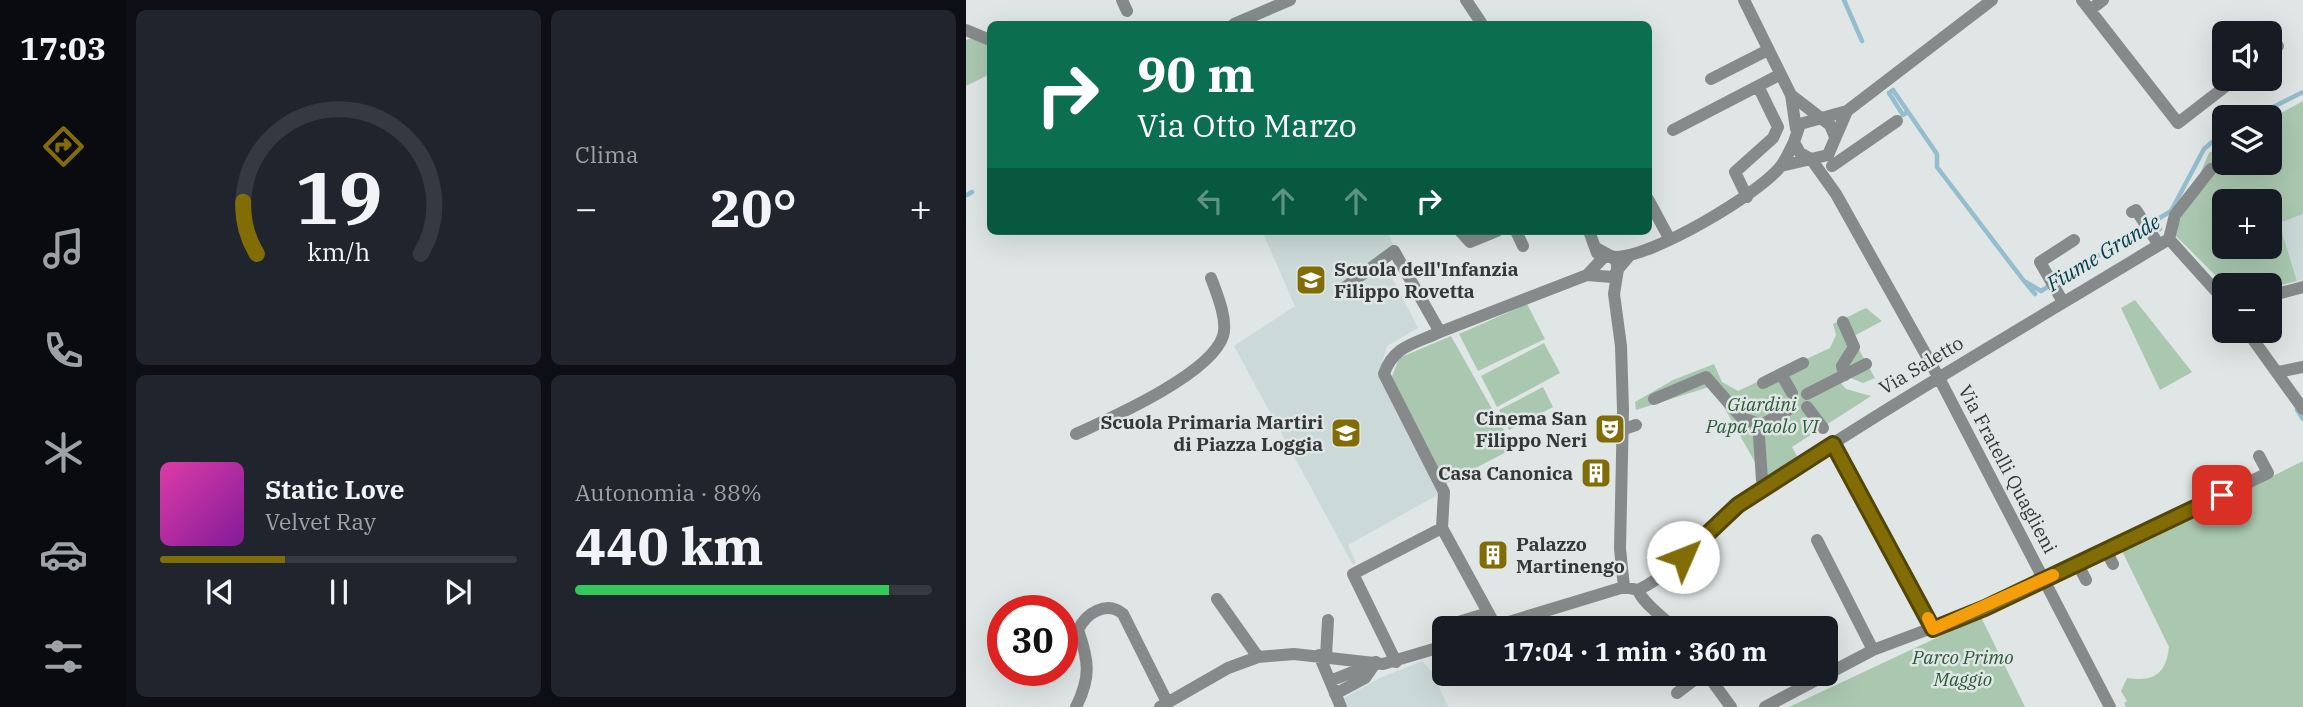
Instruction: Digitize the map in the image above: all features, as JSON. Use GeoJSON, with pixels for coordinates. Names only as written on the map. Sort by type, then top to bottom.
{"type":"FeatureCollection","features":[{"type":"Feature","properties":{"kind":"street"},"geometry":{"type":"LineString","coordinates":[[1239,21],[1262,6],[1290,0]]}},
{"type":"Feature","properties":{"kind":"street"},"geometry":{"type":"LineString","coordinates":[[1466,0],[1478,21]]}},
{"type":"Feature","properties":{"kind":"street"},"geometry":{"type":"LineString","coordinates":[[1744,0],[1791,95],[1830,125],[1833,144]]}},
{"type":"Feature","properties":{"kind":"street"},"geometry":{"type":"LineString","coordinates":[[1489,616],[1442,528],[1444,492],[1384,374],[1389,359],[1397,351],[1440,332],[1600,269],[1604,257],[1629,256],[1669,238],[1747,197],[1780,166],[1805,120],[1847,111],[1992,0]]}},
{"type":"Feature","properties":{"kind":"street"},"geometry":{"type":"LineString","coordinates":[[2103,0],[2086,5],[2178,123],[2219,91]]}},
{"type":"Feature","properties":{"kind":"street"},"geometry":{"type":"LineString","coordinates":[[966,30],[987,39]]}},
{"type":"Feature","properties":{"kind":"street"},"geometry":{"type":"LineString","coordinates":[[1711,79],[1768,50]]}},
{"type":"Feature","properties":{"kind":"street"},"geometry":{"type":"LineString","coordinates":[[1672,130],[1779,75]]}},
{"type":"Feature","properties":{"kind":"street"},"geometry":{"type":"LineString","coordinates":[[1747,197],[1735,172],[1773,138],[1778,127],[1758,86]]}},
{"type":"Feature","properties":{"kind":"street"},"geometry":{"type":"LineString","coordinates":[[1791,95],[1795,136],[1800,153],[1811,159]]}},
{"type":"Feature","properties":{"kind":"street"},"geometry":{"type":"LineString","coordinates":[[1780,166],[1823,158],[1833,144],[1847,111]]}},
{"type":"Feature","properties":{"kind":"street"},"geometry":{"type":"LineString","coordinates":[[1832,166],[1897,121]]}},
{"type":"Feature","properties":{"kind":"street","name":"Via Fratelli Quaglieni"},"geometry":{"type":"LineString","coordinates":[[1833,144],[1832,166],[1836,194]]}},
{"type":"Feature","properties":{"kind":"street","name":"Via Fratelli Quaglieni"},"geometry":{"type":"LineString","coordinates":[[1811,159],[1836,194],[1939,378],[2111,707]]}},
{"type":"Feature","properties":{"kind":"street"},"geometry":{"type":"LineString","coordinates":[[2164,242],[2175,215],[2211,169]]}},
{"type":"Feature","properties":{"kind":"street"},"geometry":{"type":"LineString","coordinates":[[1652,206],[1669,238]]}},
{"type":"Feature","properties":{"kind":"street"},"geometry":{"type":"LineString","coordinates":[[2132,212],[2136,210],[2147,226],[2212,288]]}},
{"type":"Feature","properties":{"kind":"street"},"geometry":{"type":"LineString","coordinates":[[1463,235],[1470,242],[1487,235]]}},
{"type":"Feature","properties":{"kind":"street"},"geometry":{"type":"LineString","coordinates":[[1518,235],[1523,246]]}},
{"type":"Feature","properties":{"kind":"street"},"geometry":{"type":"LineString","coordinates":[[1591,235],[1600,269],[1614,295]]}},
{"type":"Feature","properties":{"kind":"street"},"geometry":{"type":"LineString","coordinates":[[2063,302],[2040,262],[2074,240]]}},
{"type":"Feature","properties":{"kind":"street","name":"Via Saletto"},"geometry":{"type":"LineString","coordinates":[[1638,590],[1651,584],[1683,557],[1764,481],[1833,444],[2164,242]]}},
{"type":"Feature","properties":{"kind":"street"},"geometry":{"type":"LineString","coordinates":[[1596,248],[1612,257],[1617,262],[1618,269],[1614,295],[1621,346],[1620,549],[1625,587]]}},
{"type":"Feature","properties":{"kind":"street"},"geometry":{"type":"LineString","coordinates":[[1344,288],[1394,251],[1440,332]]}},
{"type":"Feature","properties":{"kind":"street"},"geometry":{"type":"LineString","coordinates":[[1600,269],[1612,276],[1629,256]]}},
{"type":"Feature","properties":{"kind":"street"},"geometry":{"type":"LineString","coordinates":[[1076,434],[1159,395],[1214,351],[1223,335],[1220,303],[1211,278]]}},
{"type":"Feature","properties":{"kind":"street"},"geometry":{"type":"LineString","coordinates":[[2282,293],[2303,287]]}},
{"type":"Feature","properties":{"kind":"street"},"geometry":{"type":"LineString","coordinates":[[1843,322],[1854,348],[1842,366],[1845,375]]}},
{"type":"Feature","properties":{"kind":"street"},"geometry":{"type":"LineString","coordinates":[[2257,343],[2303,409]]}},
{"type":"Feature","properties":{"kind":"street"},"geometry":{"type":"LineString","coordinates":[[1763,383],[1803,363]]}},
{"type":"Feature","properties":{"kind":"street"},"geometry":{"type":"LineString","coordinates":[[1823,428],[1807,401],[1866,364]]}},
{"type":"Feature","properties":{"kind":"street"},"geometry":{"type":"LineString","coordinates":[[2278,372],[2303,367]]}},
{"type":"Feature","properties":{"kind":"street"},"geometry":{"type":"LineString","coordinates":[[1781,374],[1792,393]]}},
{"type":"Feature","properties":{"kind":"street"},"geometry":{"type":"LineString","coordinates":[[1654,399],[1706,377],[1742,418],[1762,425]]}},
{"type":"Feature","properties":{"kind":"street"},"geometry":{"type":"LineString","coordinates":[[1764,481],[1759,436],[1762,425],[1791,408]]}},
{"type":"Feature","properties":{"kind":"street"},"geometry":{"type":"LineString","coordinates":[[1622,429],[1636,425]]}},
{"type":"Feature","properties":{"kind":"street"},"geometry":{"type":"LineString","coordinates":[[1833,444],[1933,629]]}},
{"type":"Feature","properties":{"kind":"street","name":"Via Fratelli Quaglieni"},"geometry":{"type":"LineString","coordinates":[[2044,579],[2268,473],[2259,456]]}},
{"type":"Feature","properties":{"kind":"street"},"geometry":{"type":"LineString","coordinates":[[1396,662],[1353,574],[1442,528]]}},
{"type":"Feature","properties":{"kind":"street"},"geometry":{"type":"LineString","coordinates":[[1816,540],[1873,650]]}},
{"type":"Feature","properties":{"kind":"street"},"geometry":{"type":"LineString","coordinates":[[2105,549],[2113,564]]}},
{"type":"Feature","properties":{"kind":"street"},"geometry":{"type":"LineString","coordinates":[[2077,563],[2086,580]]}},
{"type":"Feature","properties":{"kind":"street"},"geometry":{"type":"LineString","coordinates":[[1765,707],[1873,650],[1933,629],[2044,579]]}},
{"type":"Feature","properties":{"kind":"street"},"geometry":{"type":"LineString","coordinates":[[1532,616],[1625,587],[1638,590],[1640,597],[1663,616]]}},
{"type":"Feature","properties":{"kind":"street"},"geometry":{"type":"LineString","coordinates":[[1217,599],[1258,657]]}},
{"type":"Feature","properties":{"kind":"street"},"geometry":{"type":"LineString","coordinates":[[1076,707],[1084,690],[1089,660],[1078,631],[1082,622],[1108,607],[1116,607],[1123,614],[1164,704],[1227,668],[1258,657],[1275,654],[1322,656],[1376,663],[1396,662],[1432,650]]}},
{"type":"Feature","properties":{"kind":"street"},"geometry":{"type":"LineString","coordinates":[[1477,616],[1488,613]]}},
{"type":"Feature","properties":{"kind":"street"},"geometry":{"type":"LineString","coordinates":[[1328,620],[1322,656],[1341,707]]}},
{"type":"Feature","properties":{"kind":"street"},"geometry":{"type":"LineString","coordinates":[[1330,681],[1376,663]]}},
{"type":"Feature","properties":{"kind":"street"},"geometry":{"type":"LineString","coordinates":[[1335,694],[1366,678],[1376,663]]}},
{"type":"Feature","properties":{"kind":"street"},"geometry":{"type":"LineString","coordinates":[[1677,693],[1687,686]]}},
{"type":"Feature","properties":{"kind":"street"},"geometry":{"type":"LineString","coordinates":[[1714,686],[1731,707]]}},
{"type":"Feature","properties":{"kind":"shaded area"},"geometry":{"type":"Polygon","coordinates":[[[2303,214],[2303,279],[2297,281],[2282,233],[2282,222],[2303,214]]]}},
{"type":"Feature","properties":{"kind":"shaded area","name":"Scuola Primaria Martiri di Piazza Loggia"},"geometry":{"type":"Polygon","coordinates":[[[1264,235],[1389,235],[1393,245],[1380,254],[1418,328],[1387,346],[1379,373],[1441,493],[1348,545],[1356,563],[1353,565],[1234,346],[1295,306],[1264,235]]]}},
{"type":"Feature","properties":{"kind":"shaded area"},"geometry":{"type":"Polygon","coordinates":[[[1422,661],[1432,672],[1432,686],[1438,686],[1448,707],[1348,707],[1344,698],[1380,678],[1422,661]]]}},
{"type":"Feature","properties":{"kind":"green space"},"geometry":{"type":"Polygon","coordinates":[[[976,37],[987,42],[987,76],[966,86],[966,40],[976,37]]]}},
{"type":"Feature","properties":{"kind":"green space"},"geometry":{"type":"Polygon","coordinates":[[[2303,101],[2303,214],[2282,222],[2282,189],[2212,189],[2212,259],[2282,259],[2282,233],[2297,281],[2282,285],[2282,273],[2213,273],[2174,234],[2212,151],[2212,175],[2282,175],[2282,112],[2303,101]]]}},
{"type":"Feature","properties":{"kind":"green space"},"geometry":{"type":"Polygon","coordinates":[[[2135,300],[2192,372],[2160,390],[2121,308],[2135,300]]]}},
{"type":"Feature","properties":{"kind":"green space"},"geometry":{"type":"Polygon","coordinates":[[[1527,304],[1545,339],[1478,371],[1459,334],[1527,304]]]}},
{"type":"Feature","properties":{"kind":"green space","name":"Giardini Papa Paolo VI"},"geometry":{"type":"Polygon","coordinates":[[[1866,308],[1882,321],[1852,337],[1875,378],[1863,383],[1846,376],[1839,381],[1846,389],[1871,396],[1792,447],[1798,458],[1764,478],[1712,386],[1636,410],[1635,402],[1673,380],[1714,364],[1722,382],[1738,391],[1830,348],[1836,335],[1833,324],[1866,308]]]}},
{"type":"Feature","properties":{"kind":"green space"},"geometry":{"type":"Polygon","coordinates":[[[1451,336],[1514,448],[1445,484],[1391,379],[1399,358],[1451,336]]]}},
{"type":"Feature","properties":{"kind":"green space"},"geometry":{"type":"Polygon","coordinates":[[[1544,343],[1560,373],[1497,407],[1481,376],[1544,343]]]}},
{"type":"Feature","properties":{"kind":"green space"},"geometry":{"type":"Polygon","coordinates":[[[1543,387],[1553,407],[1509,430],[1499,410],[1543,387]]]}},
{"type":"Feature","properties":{"kind":"green space"},"geometry":{"type":"Polygon","coordinates":[[[2303,461],[2303,707],[2126,707],[2124,703],[2127,701],[2121,691],[2127,678],[2145,679],[2157,674],[2165,664],[2169,647],[2122,551],[2303,461]]]}},
{"type":"Feature","properties":{"kind":"green space","name":"Parco Primo Maggio"},"geometry":{"type":"Polygon","coordinates":[[[1981,617],[2025,707],[1789,707],[1981,617]]]}},
{"type":"Feature","properties":{"kind":"waterway"},"geometry":{"type":"LineString","coordinates":[[1844,0],[1862,41]]}},
{"type":"Feature","properties":{"kind":"waterway","name":"Fiume Grande"},"geometry":{"type":"LineString","coordinates":[[1889,93],[1893,90],[1937,154],[1937,167],[2024,281],[2041,291],[2171,211],[2204,149],[2212,142]]}},
{"type":"Feature","properties":{"kind":"waterway","name":"Fiume Grande"},"geometry":{"type":"LineString","coordinates":[[2277,105],[2303,92]]}},
{"type":"Feature","properties":{"kind":"waterway"},"geometry":{"type":"LineString","coordinates":[[1889,93],[1903,115],[1908,112]]}},
{"type":"Feature","properties":{"kind":"waterway"},"geometry":{"type":"LineString","coordinates":[[967,195],[972,192]]}},
{"type":"Feature","properties":{"kind":"waterway","name":"Fiume Grande"},"geometry":{"type":"LineString","coordinates":[[2152,219],[2160,229]]}},
{"type":"Feature","properties":{"kind":"waterway","name":"Fiume Grande"},"geometry":{"type":"LineString","coordinates":[[2025,282],[2035,294]]}},
{"type":"Feature","properties":{"kind":"waterway"},"geometry":{"type":"LineString","coordinates":[[2297,410],[2303,419]]}},
{"type":"Feature","properties":{"kind":"slow traffic"},"geometry":{"type":"LineString","coordinates":[[1928,618],[1933,629],[1951,623],[2053,575]]}},
{"type":"Feature","properties":{"kind":"place","name":"Scuola dell'Infanzia Filippo Rovetta"},"geometry":{"type":"Point","coordinates":[1311,280]}},
{"type":"Feature","properties":{"kind":"place","name":"Cinema San Filippo Neri"},"geometry":{"type":"Point","coordinates":[1610,429]}},
{"type":"Feature","properties":{"kind":"place","name":"Scuola Primaria Martiri di Piazza Loggia"},"geometry":{"type":"Point","coordinates":[1346,433]}},
{"type":"Feature","properties":{"kind":"place","name":"Casa Canonica"},"geometry":{"type":"Point","coordinates":[1596,473]}},
{"type":"Feature","properties":{"kind":"place","name":"Palazzo Martinengo"},"geometry":{"type":"Point","coordinates":[1493,555]}},
{"type":"Feature","properties":{"kind":"route"},"geometry":{"type":"LineString","coordinates":[[1683,557],[1738,505],[1833,444],[1877,520],[1933,629],[1985,608],[2222,495]]}}]}
